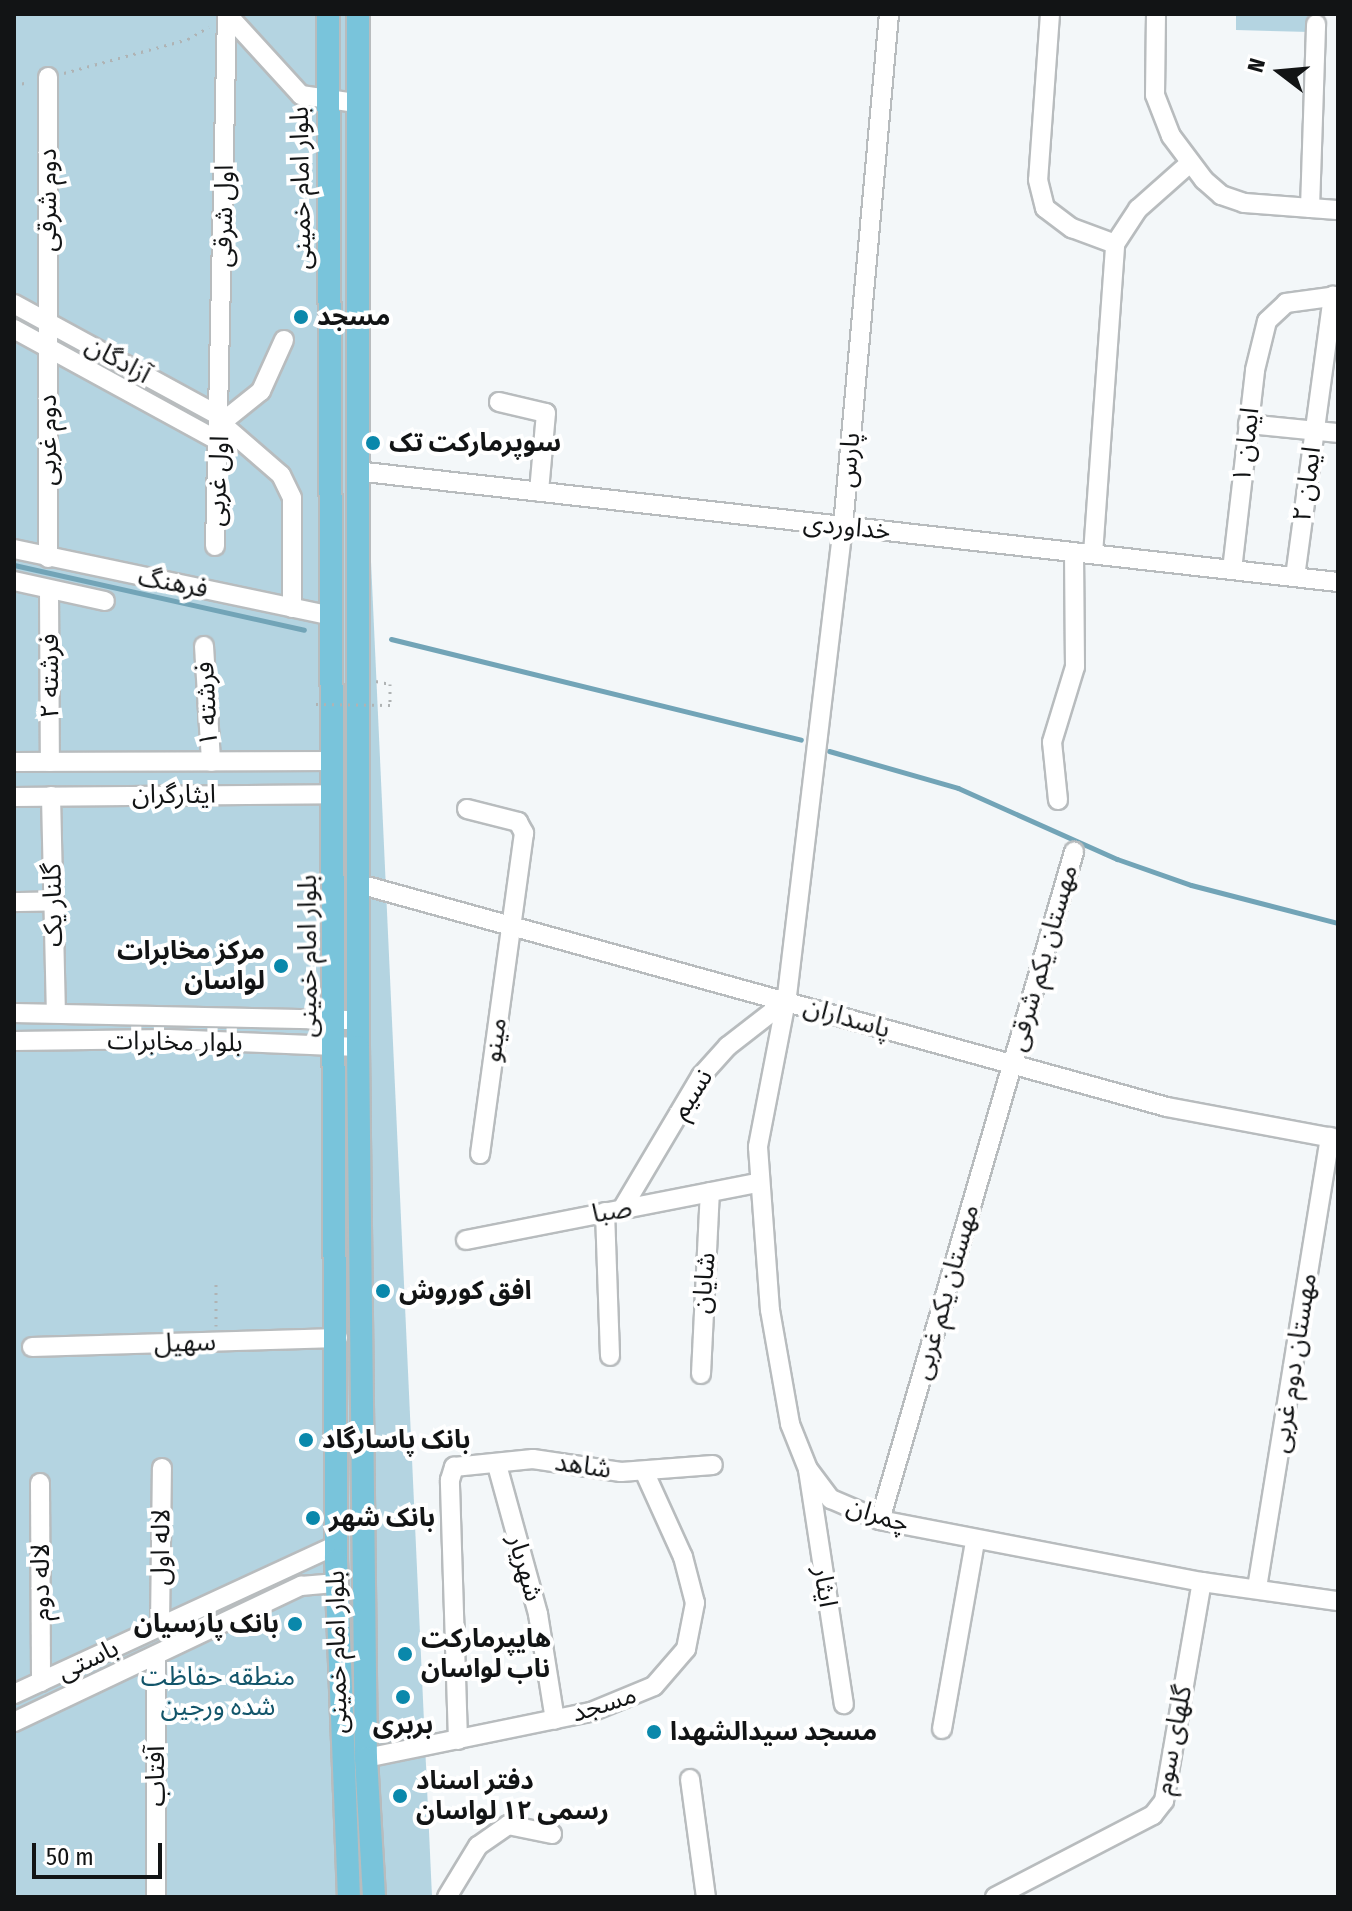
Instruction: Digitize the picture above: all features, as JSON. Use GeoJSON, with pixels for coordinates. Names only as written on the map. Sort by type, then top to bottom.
{"type":"FeatureCollection","features":[{"type":"Feature","properties":{"kind":"main road","name":"بلوار امام خمینی"},"geometry":{"type":"LineString","coordinates":[[328,14],[334,794],[348,1020]]}},
{"type":"Feature","properties":{"kind":"main road","name":"بلوار امام خمینی"},"geometry":{"type":"LineString","coordinates":[[349,1897],[336,1545],[338,1338],[347,1047],[359,884],[356,471],[358,14]]}},
{"type":"Feature","properties":{"kind":"main road","name":"بلوار امام خمینی"},"geometry":{"type":"LineString","coordinates":[[347,1047],[366,1758],[374,1897]]}},
{"type":"Feature","properties":{"kind":"street","name":"پارس"},"geometry":{"type":"LineString","coordinates":[[786,1001],[843,526],[889,14]]}},
{"type":"Feature","properties":{"kind":"street"},"geometry":{"type":"LineString","coordinates":[[1050,14],[1038,180],[1045,208],[1072,228],[1115,244]]}},
{"type":"Feature","properties":{"kind":"street"},"geometry":{"type":"LineString","coordinates":[[1156,14],[1155,95],[1171,136],[1190,163],[1221,195],[1338,210]]}},
{"type":"Feature","properties":{"kind":"street"},"geometry":{"type":"LineString","coordinates":[[227,15],[301,95],[327,103],[356,103]]}},
{"type":"Feature","properties":{"kind":"street","name":"اول شرقی"},"geometry":{"type":"LineString","coordinates":[[221,427],[227,15]]}},
{"type":"Feature","properties":{"kind":"street"},"geometry":{"type":"LineString","coordinates":[[1310,208],[1316,24]]}},
{"type":"Feature","properties":{"kind":"street","name":"دوم شرقی"},"geometry":{"type":"LineString","coordinates":[[48,77],[48,322]]}},
{"type":"Feature","properties":{"kind":"street"},"geometry":{"type":"LineString","coordinates":[[1093,554],[1115,244],[1138,209],[1190,163]]}},
{"type":"Feature","properties":{"kind":"street","name":"ایمان ۱"},"geometry":{"type":"LineString","coordinates":[[1232,570],[1248,424],[1267,321],[1286,303],[1335,296]]}},
{"type":"Feature","properties":{"kind":"street","name":"ایمان ۲"},"geometry":{"type":"LineString","coordinates":[[1295,577],[1335,296]]}},
{"type":"Feature","properties":{"kind":"street","name":"آزادگان"},"geometry":{"type":"LineString","coordinates":[[14,304],[221,427]]}},
{"type":"Feature","properties":{"kind":"street","name":"دوم غربی"},"geometry":{"type":"LineString","coordinates":[[48,322],[48,558]]}},
{"type":"Feature","properties":{"kind":"street","name":"آزادگان"},"geometry":{"type":"LineString","coordinates":[[14,329],[221,427]]}},
{"type":"Feature","properties":{"kind":"street"},"geometry":{"type":"LineString","coordinates":[[284,340],[261,391],[221,427],[281,475],[292,498],[292,608]]}},
{"type":"Feature","properties":{"kind":"street"},"geometry":{"type":"LineString","coordinates":[[499,402],[546,413],[539,492]]}},
{"type":"Feature","properties":{"kind":"street"},"geometry":{"type":"LineString","coordinates":[[1248,424],[1338,433]]}},
{"type":"Feature","properties":{"kind":"street","name":"اول غربی"},"geometry":{"type":"LineString","coordinates":[[215,546],[221,427]]}},
{"type":"Feature","properties":{"kind":"street","name":"خداوردی"},"geometry":{"type":"LineString","coordinates":[[356,471],[1338,582]]}},
{"type":"Feature","properties":{"kind":"street","name":"فرهنگ"},"geometry":{"type":"LineString","coordinates":[[14,549],[331,616]]}},
{"type":"Feature","properties":{"kind":"street"},"geometry":{"type":"LineString","coordinates":[[1058,800],[1052,742],[1075,667],[1074,552]]}},
{"type":"Feature","properties":{"kind":"street"},"geometry":{"type":"LineString","coordinates":[[14,581],[105,601]]}},
{"type":"Feature","properties":{"kind":"street","name":"فرشته ۲"},"geometry":{"type":"LineString","coordinates":[[49,590],[50,762]]}},
{"type":"Feature","properties":{"kind":"street","name":"فرشته ۱"},"geometry":{"type":"LineString","coordinates":[[204,646],[211,762]]}},
{"type":"Feature","properties":{"kind":"street","name":"ایثارگران"},"geometry":{"type":"LineString","coordinates":[[14,762],[334,761]]}},
{"type":"Feature","properties":{"kind":"street","name":"ایثارگران"},"geometry":{"type":"LineString","coordinates":[[14,797],[334,794]]}},
{"type":"Feature","properties":{"kind":"street","name":"گلنار یک"},"geometry":{"type":"LineString","coordinates":[[51,796],[56,1013]]}},
{"type":"Feature","properties":{"kind":"street","name":"مینو"},"geometry":{"type":"LineString","coordinates":[[467,809],[524,825],[480,1154]]}},
{"type":"Feature","properties":{"kind":"street","name":"مهستان یکم شرقی"},"geometry":{"type":"LineString","coordinates":[[1012,1065],[1074,852]]}},
{"type":"Feature","properties":{"kind":"street","name":"پاسداران"},"geometry":{"type":"LineString","coordinates":[[359,884],[1167,1107],[1334,1138]]}},
{"type":"Feature","properties":{"kind":"street"},"geometry":{"type":"LineString","coordinates":[[14,902],[53,901]]}},
{"type":"Feature","properties":{"kind":"street","name":"چمران"},"geometry":{"type":"LineString","coordinates":[[786,1001],[758,1147],[757,1183],[772,1324],[790,1424],[808,1469],[831,1499],[880,1520],[975,1541],[1202,1582],[1338,1601]]}},
{"type":"Feature","properties":{"kind":"street","name":"نسیم"},"geometry":{"type":"LineString","coordinates":[[614,1211],[701,1076],[728,1046],[786,1001]]}},
{"type":"Feature","properties":{"kind":"street","name":"بلوار مخابرات"},"geometry":{"type":"LineString","coordinates":[[14,1013],[348,1020]]}},
{"type":"Feature","properties":{"kind":"street","name":"بلوار مخابرات"},"geometry":{"type":"LineString","coordinates":[[14,1041],[168,1039],[347,1047]]}},
{"type":"Feature","properties":{"kind":"street","name":"مهستان یکم غربی"},"geometry":{"type":"LineString","coordinates":[[880,1520],[1012,1065]]}},
{"type":"Feature","properties":{"kind":"street","name":"مهستان دوم غربی"},"geometry":{"type":"LineString","coordinates":[[1257,1588],[1334,1138]]}},
{"type":"Feature","properties":{"kind":"street","name":"صبا"},"geometry":{"type":"LineString","coordinates":[[466,1240],[757,1183]]}},
{"type":"Feature","properties":{"kind":"street","name":"شایان"},"geometry":{"type":"LineString","coordinates":[[701,1374],[710,1192]]}},
{"type":"Feature","properties":{"kind":"street"},"geometry":{"type":"LineString","coordinates":[[610,1356],[614,1211]]}},
{"type":"Feature","properties":{"kind":"street","name":"سهیل"},"geometry":{"type":"LineString","coordinates":[[32,1347],[338,1338]]}},
{"type":"Feature","properties":{"kind":"street","name":"شاهد"},"geometry":{"type":"LineString","coordinates":[[458,1740],[450,1480],[454,1467],[533,1459],[644,1471],[713,1465]]}},
{"type":"Feature","properties":{"kind":"street","name":"شهریار"},"geometry":{"type":"LineString","coordinates":[[497,1465],[538,1614],[555,1720]]}},
{"type":"Feature","properties":{"kind":"street","name":"لاله اول"},"geometry":{"type":"LineString","coordinates":[[160,1626],[162,1468]]}},
{"type":"Feature","properties":{"kind":"street","name":"ایثار"},"geometry":{"type":"LineString","coordinates":[[808,1469],[844,1704]]}},
{"type":"Feature","properties":{"kind":"street","name":"مسجد"},"geometry":{"type":"LineString","coordinates":[[366,1758],[591,1712],[654,1686],[686,1649],[695,1603],[683,1557],[644,1471]]}},
{"type":"Feature","properties":{"kind":"street","name":"لاله دوم"},"geometry":{"type":"LineString","coordinates":[[40,1483],[41,1682]]}},
{"type":"Feature","properties":{"kind":"street"},"geometry":{"type":"LineString","coordinates":[[942,1729],[975,1541]]}},
{"type":"Feature","properties":{"kind":"street","name":"باستی"},"geometry":{"type":"LineString","coordinates":[[14,1694],[336,1545]]}},
{"type":"Feature","properties":{"kind":"street","name":"گلهای سوم"},"geometry":{"type":"LineString","coordinates":[[995,1897],[1153,1815],[1164,1801],[1202,1582]]}},
{"type":"Feature","properties":{"kind":"street","name":"باستی"},"geometry":{"type":"LineString","coordinates":[[14,1722],[301,1586],[337,1583]]}},
{"type":"Feature","properties":{"kind":"street","name":"آفتاب"},"geometry":{"type":"LineString","coordinates":[[156,1655],[156,1897]]}},
{"type":"Feature","properties":{"kind":"street"},"geometry":{"type":"LineString","coordinates":[[690,1779],[706,1897]]}},
{"type":"Feature","properties":{"kind":"street"},"geometry":{"type":"LineString","coordinates":[[447,1897],[478,1846],[508,1825],[552,1834]]}},
{"type":"Feature","properties":{"kind":"path"},"geometry":{"type":"LineString","coordinates":[[14,85],[188,39],[227,15]]}},
{"type":"Feature","properties":{"kind":"path"},"geometry":{"type":"LineString","coordinates":[[316,704],[390,705],[390,684]]}},
{"type":"Feature","properties":{"kind":"path"},"geometry":{"type":"LineString","coordinates":[[216,1284],[216,1342]]}},
{"type":"Feature","properties":{"kind":"green space","name":"منطقه حفاظت شده ورجین"},"geometry":{"type":"Polygon","coordinates":[[[14,14],[346,14],[432,1897],[14,1897],[14,14]]]}},
{"type":"Feature","properties":{"kind":"green space"},"geometry":{"type":"Polygon","coordinates":[[[1236,14],[1338,14],[1310,15],[1310,32],[1236,30],[1236,14]]]}},
{"type":"Feature","properties":{"kind":"waterway"},"geometry":{"type":"LineString","coordinates":[[14,565],[304,630]]}},
{"type":"Feature","properties":{"kind":"waterway"},"geometry":{"type":"LineString","coordinates":[[391,639],[801,740]]}},
{"type":"Feature","properties":{"kind":"waterway"},"geometry":{"type":"LineString","coordinates":[[829,751],[958,788],[1117,859],[1191,885],[1338,923]]}},
{"type":"Feature","properties":{"kind":"place","name":"مسجد"},"geometry":{"type":"Point","coordinates":[301,317]}},
{"type":"Feature","properties":{"kind":"place","name":"سوپرمارکت تک"},"geometry":{"type":"Point","coordinates":[373,443]}},
{"type":"Feature","properties":{"kind":"place","name":"مرکز مخابرات لواسان"},"geometry":{"type":"Point","coordinates":[281,966]}},
{"type":"Feature","properties":{"kind":"place","name":"افق کوروش"},"geometry":{"type":"Point","coordinates":[383,1291]}},
{"type":"Feature","properties":{"kind":"place","name":"بانک پاسارگاد"},"geometry":{"type":"Point","coordinates":[306,1440]}},
{"type":"Feature","properties":{"kind":"place","name":"بانک شهر"},"geometry":{"type":"Point","coordinates":[313,1518]}},
{"type":"Feature","properties":{"kind":"place","name":"بانک پارسیان"},"geometry":{"type":"Point","coordinates":[295,1624]}},
{"type":"Feature","properties":{"kind":"place","name":"هایپرمارکت ناب لواسان"},"geometry":{"type":"Point","coordinates":[405,1654]}},
{"type":"Feature","properties":{"kind":"place","name":"بربری"},"geometry":{"type":"Point","coordinates":[403,1697]}},
{"type":"Feature","properties":{"kind":"place","name":"مسجد سیدالشهدا"},"geometry":{"type":"Point","coordinates":[654,1732]}},
{"type":"Feature","properties":{"kind":"place","name":"دفتر اسناد رسمی ۱۲ لواسان"},"geometry":{"type":"Point","coordinates":[400,1796]}}]}
